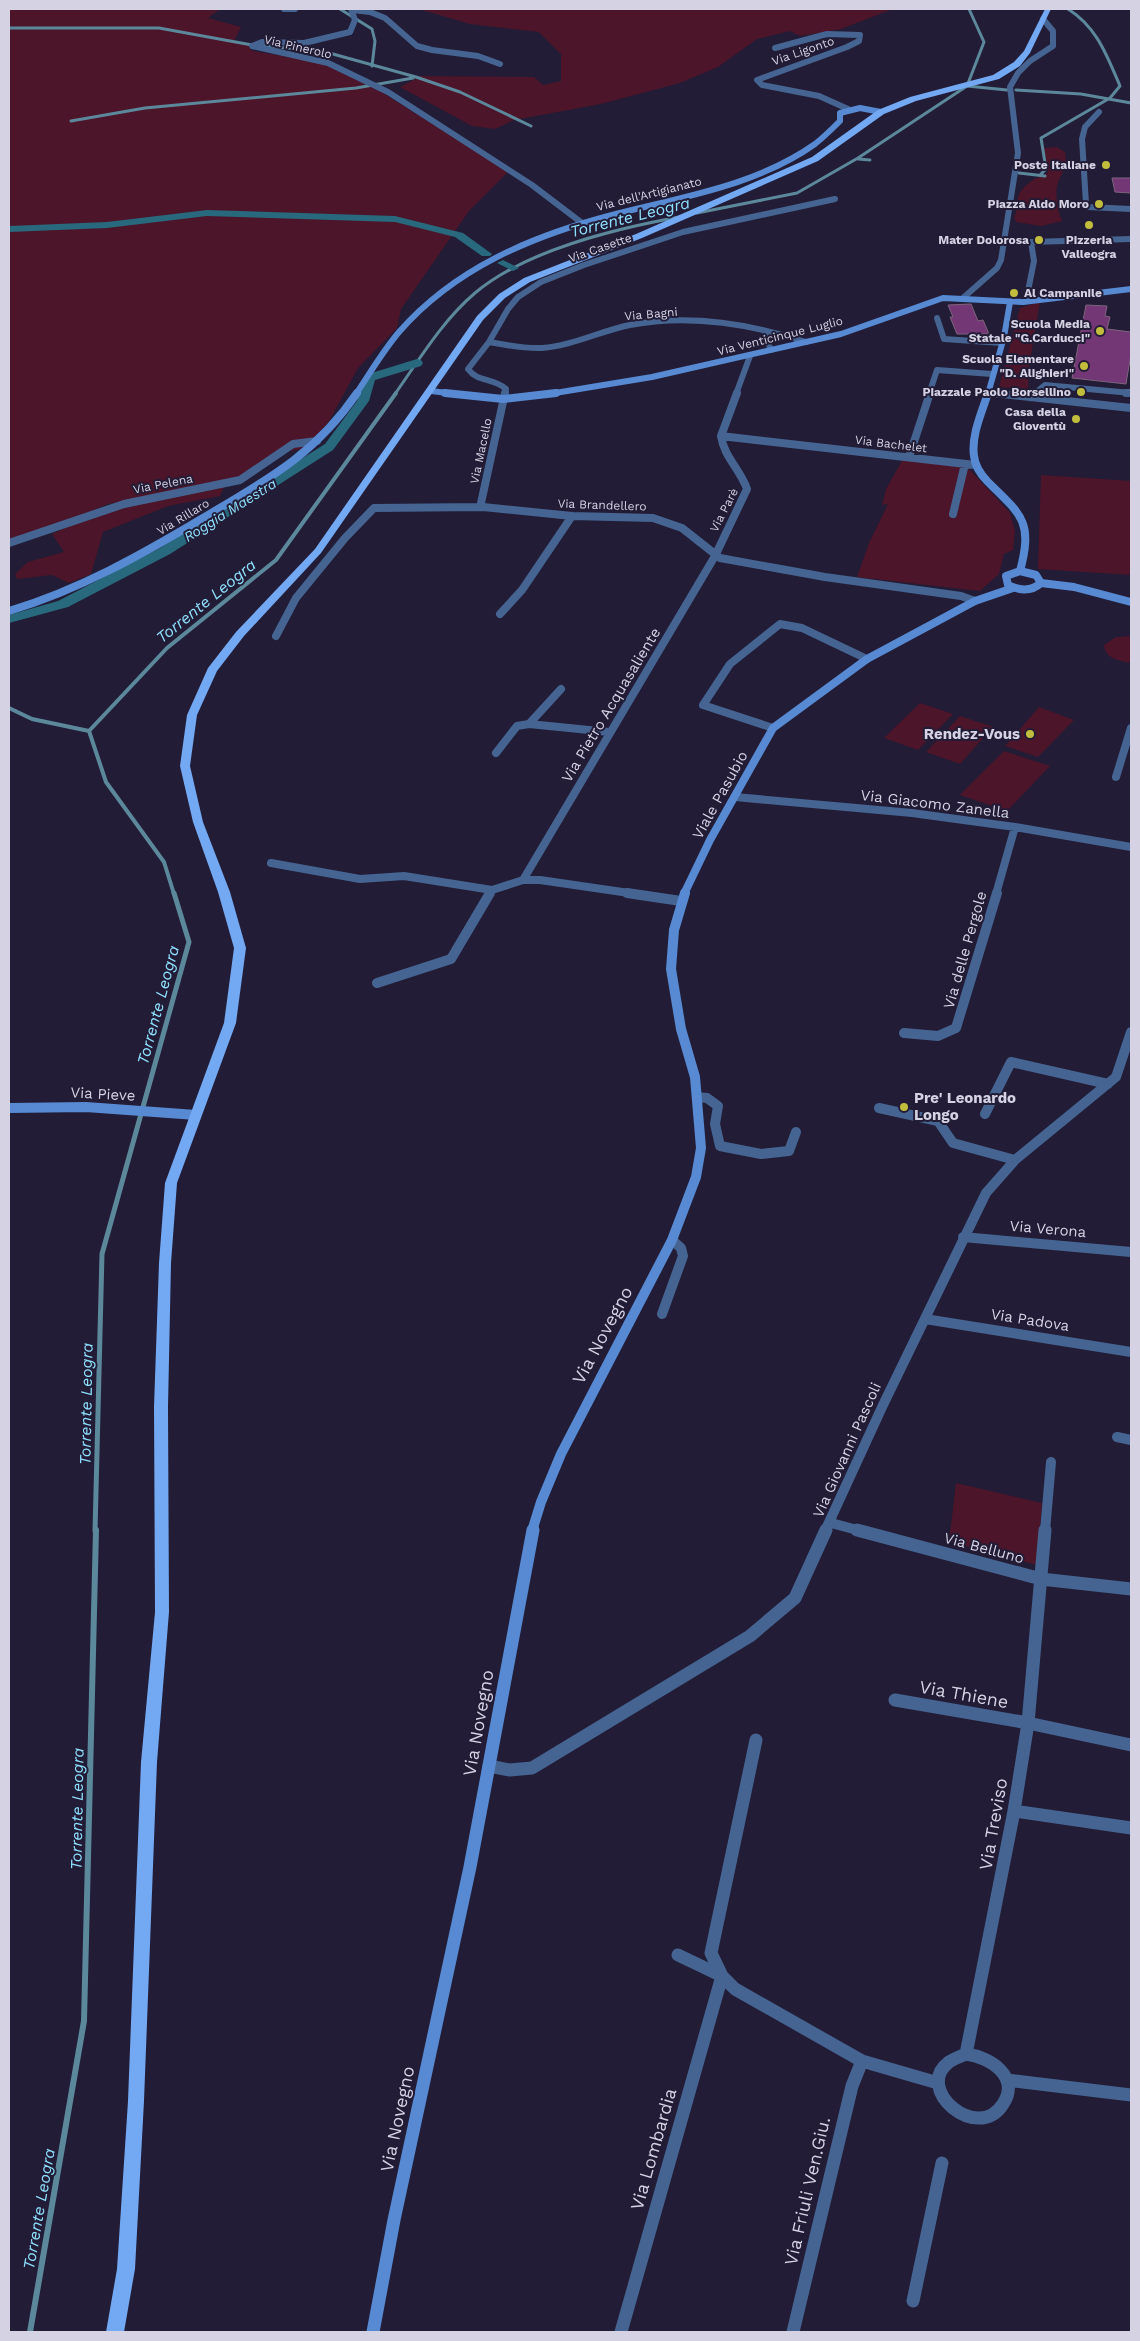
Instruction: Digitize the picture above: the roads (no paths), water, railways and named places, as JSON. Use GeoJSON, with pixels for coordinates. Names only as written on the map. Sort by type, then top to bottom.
{"type":"FeatureCollection","features":[{"type":"Feature","properties":{"kind":"main road"},"geometry":{"type":"LineString","coordinates":[[114,2332],[126,2269],[136,2101],[149,1762],[162,1612],[161,1408],[165,1263],[170,1184],[230,1023],[240,948],[224,892],[198,822],[185,766],[192,714],[212,670],[240,634],[318,551],[480,318],[502,296],[535,277],[639,236],[815,159],[881,112],[903,102],[996,77],[1017,64],[1027,51],[1048,9]]}},
{"type":"Feature","properties":{"kind":"street"},"geometry":{"type":"LineString","coordinates":[[284,9],[295,9]]}},
{"type":"Feature","properties":{"kind":"street","name":"Via Pinerolo"},"geometry":{"type":"LineString","coordinates":[[500,64],[478,56],[422,48],[405,37],[394,24],[378,13],[367,10],[353,14],[350,32],[320,41],[254,45],[328,63],[373,85],[428,117],[532,185],[582,223]]}},
{"type":"Feature","properties":{"kind":"street"},"geometry":{"type":"LineString","coordinates":[[963,298],[997,268],[1001,260],[1018,153],[1010,100],[1010,87],[1018,73],[1030,61],[1054,46],[1055,34],[1052,26],[1043,19]]}},
{"type":"Feature","properties":{"kind":"street","name":"Via Ligonto"},"geometry":{"type":"LineString","coordinates":[[775,48],[813,35],[839,31],[860,35],[860,41],[840,50],[805,65],[756,80],[762,85],[817,96],[842,104],[848,109]]}},
{"type":"Feature","properties":{"kind":"street"},"geometry":{"type":"LineString","coordinates":[[848,109],[859,108],[881,112]]}},
{"type":"Feature","properties":{"kind":"street","name":"Via dell'Artigianato"},"geometry":{"type":"LineString","coordinates":[[348,408],[375,364],[406,325],[433,298],[457,279],[517,247],[582,223],[723,187],[772,168],[799,154],[833,130],[840,122],[840,113],[848,109]]}},
{"type":"Feature","properties":{"kind":"street"},"geometry":{"type":"LineString","coordinates":[[1099,112],[1085,127],[1082,139],[1086,204],[1088,207],[1098,209],[1131,209]]}},
{"type":"Feature","properties":{"kind":"street","name":"Via Casette"},"geometry":{"type":"LineString","coordinates":[[503,399],[506,389],[502,384],[474,376],[468,369],[489,342],[501,318],[518,298],[541,282],[584,264],[683,232],[835,199]]}},
{"type":"Feature","properties":{"kind":"street"},"geometry":{"type":"LineString","coordinates":[[1034,300],[1028,296],[1034,261],[1032,242],[1131,239]]}},
{"type":"Feature","properties":{"kind":"street","name":"Via Venticinque Luglio"},"geometry":{"type":"LineString","coordinates":[[431,391],[503,399],[523,398],[652,377],[750,356],[841,334],[943,298],[1010,302],[1131,289]]}},
{"type":"Feature","properties":{"kind":"street"},"geometry":{"type":"LineString","coordinates":[[1010,302],[1002,343],[973,444],[972,456],[975,465],[987,482],[1018,511],[1024,522],[1026,542],[1020,572]]}},
{"type":"Feature","properties":{"kind":"street"},"geometry":{"type":"LineString","coordinates":[[937,318],[944,339],[1002,343]]}},
{"type":"Feature","properties":{"kind":"street","name":"Via Bagni"},"geometry":{"type":"LineString","coordinates":[[489,342],[522,348],[548,347],[632,325],[689,321],[726,324],[767,331],[806,342]]}},
{"type":"Feature","properties":{"kind":"street"},"geometry":{"type":"LineString","coordinates":[[767,331],[767,342],[771,350]]}},
{"type":"Feature","properties":{"kind":"street"},"geometry":{"type":"LineString","coordinates":[[721,436],[750,356]]}},
{"type":"Feature","properties":{"kind":"street","name":"Via Bachelet"},"geometry":{"type":"LineString","coordinates":[[909,457],[910,437],[937,370],[992,374]]}},
{"type":"Feature","properties":{"kind":"street"},"geometry":{"type":"LineString","coordinates":[[1030,397],[1044,385],[1131,393]]}},
{"type":"Feature","properties":{"kind":"street"},"geometry":{"type":"LineString","coordinates":[[988,392],[1131,408]]}},
{"type":"Feature","properties":{"kind":"street","name":"Via Macello"},"geometry":{"type":"LineString","coordinates":[[483,507],[481,503],[503,399]]}},
{"type":"Feature","properties":{"kind":"street","name":"Via Rillaro"},"geometry":{"type":"LineString","coordinates":[[9,611],[70,590],[144,554],[278,474],[317,441],[348,408]]}},
{"type":"Feature","properties":{"kind":"street","name":"Via Bachelet"},"geometry":{"type":"LineString","coordinates":[[721,436],[975,465]]}},
{"type":"Feature","properties":{"kind":"street","name":"Via Parè"},"geometry":{"type":"LineString","coordinates":[[720,543],[747,489],[744,476],[730,463],[722,450],[721,436]]}},
{"type":"Feature","properties":{"kind":"street","name":"Via Pelena"},"geometry":{"type":"LineString","coordinates":[[9,543],[124,504],[240,480],[293,444],[317,441]]}},
{"type":"Feature","properties":{"kind":"street"},"geometry":{"type":"LineString","coordinates":[[953,514],[965,464]]}},
{"type":"Feature","properties":{"kind":"street","name":"Via Brandellero"},"geometry":{"type":"LineString","coordinates":[[276,636],[296,598],[345,538],[374,508],[483,507],[572,516],[638,517],[664,520],[682,528],[715,556],[729,560],[961,596],[975,601]]}},
{"type":"Feature","properties":{"kind":"street"},"geometry":{"type":"LineString","coordinates":[[500,614],[522,590],[572,516]]}},
{"type":"Feature","properties":{"kind":"street","name":"Via Pietro Acquasaliente"},"geometry":{"type":"LineString","coordinates":[[523,880],[715,556],[720,543]]}},
{"type":"Feature","properties":{"kind":"street"},"geometry":{"type":"LineString","coordinates":[[1013,588],[1005,579],[1010,574],[1020,572],[1036,575],[1041,583],[1074,587],[1131,602]]}},
{"type":"Feature","properties":{"kind":"street","name":"Viale Pasubio"},"geometry":{"type":"LineString","coordinates":[[701,1148],[695,1077],[682,1029],[671,969],[674,930],[681,902],[710,840],[773,728],[867,659],[975,601],[1013,588],[1030,590],[1041,583]]}},
{"type":"Feature","properties":{"kind":"street"},"geometry":{"type":"LineString","coordinates":[[773,728],[703,705],[730,664],[780,624],[802,628],[867,659]]}},
{"type":"Feature","properties":{"kind":"street"},"geometry":{"type":"LineString","coordinates":[[528,724],[561,689]]}},
{"type":"Feature","properties":{"kind":"street"},"geometry":{"type":"LineString","coordinates":[[496,753],[517,726],[528,724],[609,732]]}},
{"type":"Feature","properties":{"kind":"street"},"geometry":{"type":"LineString","coordinates":[[1116,777],[1131,728]]}},
{"type":"Feature","properties":{"kind":"street","name":"Via Giacomo Zanella"},"geometry":{"type":"LineString","coordinates":[[735,797],[912,813],[1015,827],[1131,847]]}},
{"type":"Feature","properties":{"kind":"street","name":"Via delle Pergole"},"geometry":{"type":"LineString","coordinates":[[904,1033],[936,1036],[948,1035],[956,1028],[981,950],[1015,827]]}},
{"type":"Feature","properties":{"kind":"street"},"geometry":{"type":"LineString","coordinates":[[271,863],[360,879],[404,876],[492,890],[523,880],[540,880],[681,902]]}},
{"type":"Feature","properties":{"kind":"street"},"geometry":{"type":"LineString","coordinates":[[377,984],[451,959],[492,890]]}},
{"type":"Feature","properties":{"kind":"street","name":"Via Giovanni Pascoli"},"geometry":{"type":"LineString","coordinates":[[489,1766],[510,1770],[532,1768],[750,1636],[795,1598],[880,1412],[963,1237],[986,1194],[1015,1160],[1116,1077],[1131,1032]]}},
{"type":"Feature","properties":{"kind":"street"},"geometry":{"type":"LineString","coordinates":[[985,1114],[1011,1062],[1108,1084]]}},
{"type":"Feature","properties":{"kind":"street"},"geometry":{"type":"LineString","coordinates":[[698,1097],[707,1098],[718,1106],[715,1124],[720,1146],[761,1154],[789,1151],[796,1132]]}},
{"type":"Feature","properties":{"kind":"street","name":"Via Pieve"},"geometry":{"type":"LineString","coordinates":[[9,1108],[86,1107],[196,1115]]}},
{"type":"Feature","properties":{"kind":"street"},"geometry":{"type":"LineString","coordinates":[[879,1108],[938,1121],[953,1143],[1015,1160]]}},
{"type":"Feature","properties":{"kind":"street","name":"Via Novegno"},"geometry":{"type":"LineString","coordinates":[[373,2332],[394,2220],[470,1867],[531,1536],[541,1502],[571,1434],[672,1240],[696,1177],[701,1148]]}},
{"type":"Feature","properties":{"kind":"street","name":"Via Verona"},"geometry":{"type":"LineString","coordinates":[[963,1237],[1131,1252]]}},
{"type":"Feature","properties":{"kind":"street"},"geometry":{"type":"LineString","coordinates":[[662,1314],[683,1256],[681,1248],[672,1240]]}},
{"type":"Feature","properties":{"kind":"street","name":"Via Padova"},"geometry":{"type":"LineString","coordinates":[[925,1319],[1131,1352]]}},
{"type":"Feature","properties":{"kind":"street"},"geometry":{"type":"LineString","coordinates":[[1117,1437],[1131,1440]]}},
{"type":"Feature","properties":{"kind":"street","name":"Via Treviso"},"geometry":{"type":"LineString","coordinates":[[966,2054],[1014,1811],[1028,1723],[1051,1462]]}},
{"type":"Feature","properties":{"kind":"street","name":"Via Belluno"},"geometry":{"type":"LineString","coordinates":[[830,1523],[1041,1578],[1131,1589]]}},
{"type":"Feature","properties":{"kind":"street","name":"Via Thiene"},"geometry":{"type":"LineString","coordinates":[[895,1700],[1028,1723],[1131,1745]]}},
{"type":"Feature","properties":{"kind":"street"},"geometry":{"type":"LineString","coordinates":[[756,1740],[711,1953],[722,1976],[735,1989],[862,2061],[938,2083]]}},
{"type":"Feature","properties":{"kind":"street"},"geometry":{"type":"LineString","coordinates":[[1014,1811],[1131,1828]]}},
{"type":"Feature","properties":{"kind":"street"},"geometry":{"type":"LineString","coordinates":[[678,1955],[722,1976]]}},
{"type":"Feature","properties":{"kind":"street","name":"Via Lombardia"},"geometry":{"type":"LineString","coordinates":[[621,2332],[722,1976]]}},
{"type":"Feature","properties":{"kind":"street"},"geometry":{"type":"LineString","coordinates":[[966,2054],[976,2055],[991,2061],[1002,2071],[1007,2080],[1006,2100],[1001,2109],[991,2115],[980,2118],[971,2118],[954,2111],[940,2093],[938,2083],[940,2072],[946,2064],[955,2057],[966,2054]]}},
{"type":"Feature","properties":{"kind":"street","name":"Via Friuli Ven.Giu."},"geometry":{"type":"LineString","coordinates":[[793,2332],[852,2086],[862,2061]]}},
{"type":"Feature","properties":{"kind":"street"},"geometry":{"type":"LineString","coordinates":[[1007,2080],[1131,2095]]}},
{"type":"Feature","properties":{"kind":"street"},"geometry":{"type":"LineString","coordinates":[[913,2301],[942,2163]]}},
{"type":"Feature","properties":{"kind":"waterway"},"geometry":{"type":"LineString","coordinates":[[340,9],[372,29],[375,41],[372,65]]}},
{"type":"Feature","properties":{"kind":"waterway","name":"Torrente Leogra"},"geometry":{"type":"LineString","coordinates":[[967,86],[984,42],[969,9]]}},
{"type":"Feature","properties":{"kind":"waterway"},"geometry":{"type":"LineString","coordinates":[[1068,9],[1087,24],[1094,33],[1120,86],[1108,99]]}},
{"type":"Feature","properties":{"kind":"waterway"},"geometry":{"type":"LineString","coordinates":[[9,28],[159,28],[252,45],[322,51],[372,65]]}},
{"type":"Feature","properties":{"kind":"waterway"},"geometry":{"type":"LineString","coordinates":[[372,65],[460,92],[531,126]]}},
{"type":"Feature","properties":{"kind":"waterway"},"geometry":{"type":"LineString","coordinates":[[71,121],[145,108],[356,88],[413,78]]}},
{"type":"Feature","properties":{"kind":"waterway","name":"Torrente Leogra"},"geometry":{"type":"LineString","coordinates":[[697,213],[797,193],[858,158],[967,86]]}},
{"type":"Feature","properties":{"kind":"waterway"},"geometry":{"type":"LineString","coordinates":[[967,86],[1007,90]]}},
{"type":"Feature","properties":{"kind":"waterway"},"geometry":{"type":"LineString","coordinates":[[1016,90],[1081,94],[1108,99]]}},
{"type":"Feature","properties":{"kind":"waterway"},"geometry":{"type":"LineString","coordinates":[[1041,174],[1046,169],[1041,138],[1108,99]]}},
{"type":"Feature","properties":{"kind":"waterway"},"geometry":{"type":"LineString","coordinates":[[1108,99],[1131,103]]}},
{"type":"Feature","properties":{"kind":"waterway"},"geometry":{"type":"LineString","coordinates":[[858,159],[870,160]]}},
{"type":"Feature","properties":{"kind":"waterway"},"geometry":{"type":"LineString","coordinates":[[1019,173],[1045,176]]}},
{"type":"Feature","properties":{"kind":"waterway"},"geometry":{"type":"LineString","coordinates":[[9,229],[107,225],[207,213],[395,219],[459,235],[486,254]]}},
{"type":"Feature","properties":{"kind":"waterway","name":"Torrente Leogra"},"geometry":{"type":"LineString","coordinates":[[395,394],[452,316],[475,293],[496,278],[545,253],[572,243],[627,228],[679,217]]}},
{"type":"Feature","properties":{"kind":"waterway"},"geometry":{"type":"LineString","coordinates":[[503,263],[513,268]]}},
{"type":"Feature","properties":{"kind":"waterway","name":"Roggia Maestra"},"geometry":{"type":"LineString","coordinates":[[9,619],[63,604],[165,551],[329,447],[363,401],[369,378],[417,363]]}},
{"type":"Feature","properties":{"kind":"waterway","name":"Torrente Leogra"},"geometry":{"type":"LineString","coordinates":[[89,731],[167,648],[276,560],[396,393]]}},
{"type":"Feature","properties":{"kind":"waterway"},"geometry":{"type":"LineString","coordinates":[[9,708],[32,719],[89,731]]}},
{"type":"Feature","properties":{"kind":"waterway","name":"Torrente Leogra"},"geometry":{"type":"LineString","coordinates":[[89,731],[106,782],[164,862],[174,894]]}},
{"type":"Feature","properties":{"kind":"waterway","name":"Torrente Leogra"},"geometry":{"type":"LineString","coordinates":[[95,1531],[102,1254],[189,942],[174,893]]}},
{"type":"Feature","properties":{"kind":"waterway","name":"Torrente Leogra"},"geometry":{"type":"LineString","coordinates":[[30,2332],[84,2021],[96,1530]]}},
{"type":"Feature","properties":{"kind":"place","name":"Poste Italiane"},"geometry":{"type":"Point","coordinates":[1106,165]}},
{"type":"Feature","properties":{"kind":"place","name":"Piazza Aldo Moro"},"geometry":{"type":"Point","coordinates":[1099,204]}},
{"type":"Feature","properties":{"kind":"place","name":"Pizzeria Valleogra"},"geometry":{"type":"Point","coordinates":[1089,225]}},
{"type":"Feature","properties":{"kind":"place","name":"Mater Dolorosa"},"geometry":{"type":"Point","coordinates":[1039,240]}},
{"type":"Feature","properties":{"kind":"place","name":"Al Campanile"},"geometry":{"type":"Point","coordinates":[1014,293]}},
{"type":"Feature","properties":{"kind":"place","name":"Scuola Media Statale \"G.Carducci\""},"geometry":{"type":"Point","coordinates":[1100,331]}},
{"type":"Feature","properties":{"kind":"place","name":"Scuola Elementare \"D. Alighieri\""},"geometry":{"type":"Point","coordinates":[1084,366]}},
{"type":"Feature","properties":{"kind":"place","name":"Piazzale Paolo Borsellino"},"geometry":{"type":"Point","coordinates":[1081,392]}},
{"type":"Feature","properties":{"kind":"place","name":"Casa della Gioventù"},"geometry":{"type":"Point","coordinates":[1076,419]}},
{"type":"Feature","properties":{"kind":"place","name":"Rendez-Vous"},"geometry":{"type":"Point","coordinates":[1030,734]}},
{"type":"Feature","properties":{"kind":"place","name":"Pre' Leonardo Longo"},"geometry":{"type":"Point","coordinates":[904,1107]}}]}
